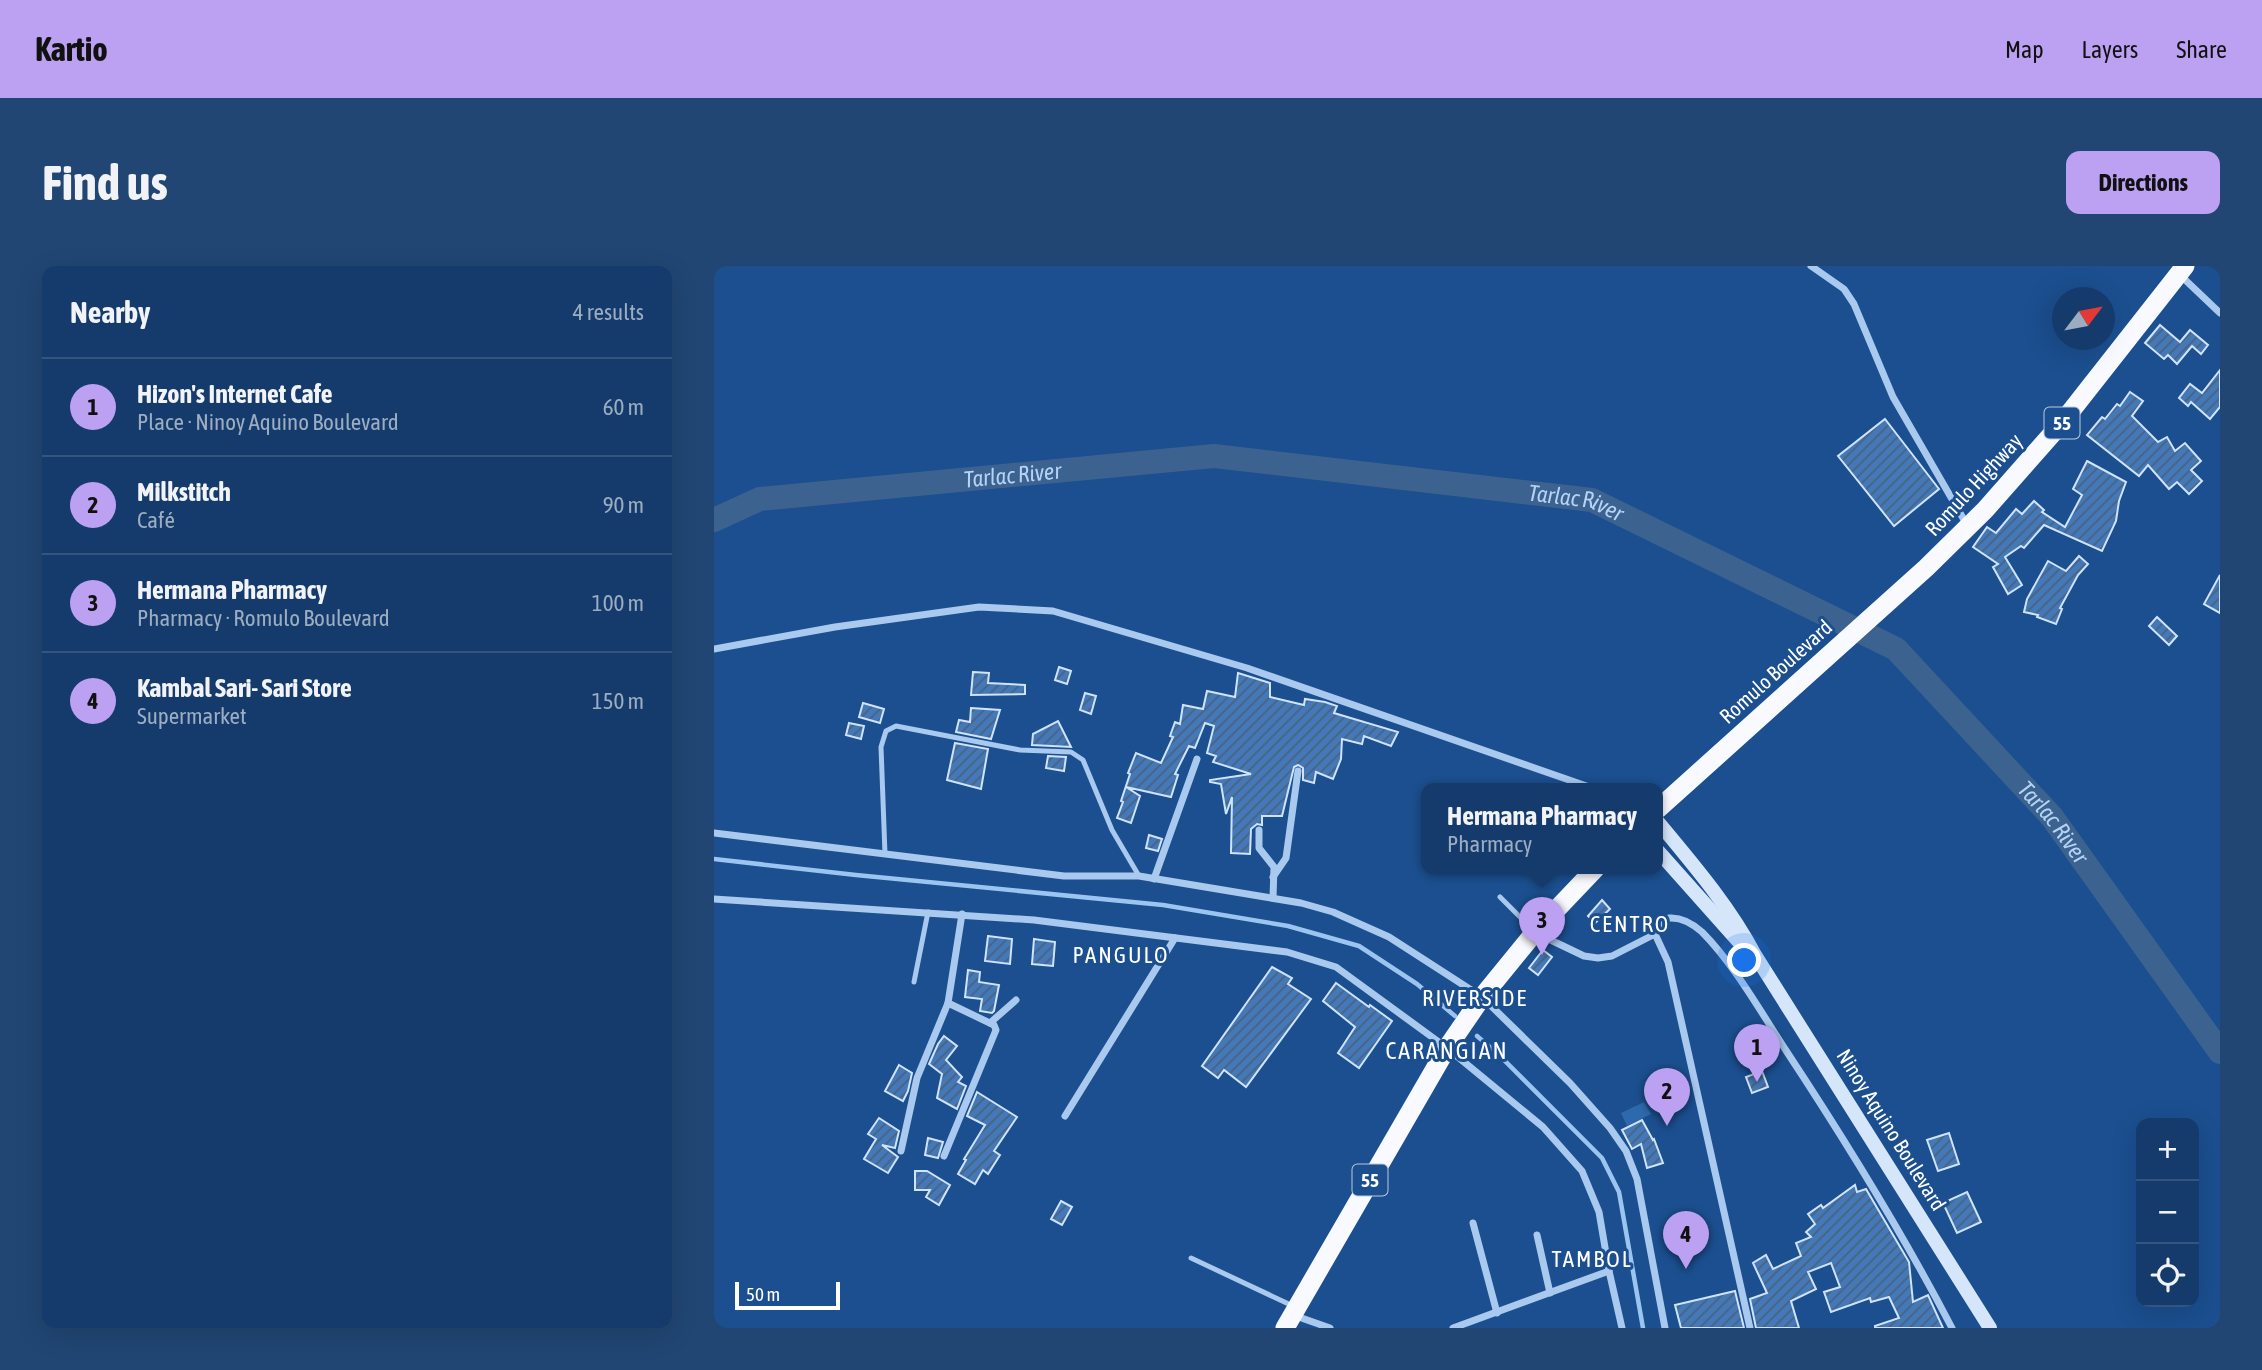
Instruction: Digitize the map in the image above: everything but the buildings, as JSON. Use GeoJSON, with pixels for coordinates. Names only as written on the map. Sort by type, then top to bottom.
{"type":"FeatureCollection","features":[{"type":"Feature","properties":{"kind":"highway","name":"Romulo Highway"},"geometry":{"type":"LineString","coordinates":[[1926,568],[2010,485],[2182,270]]}},
{"type":"Feature","properties":{"kind":"highway","name":"Romulo Boulevard"},"geometry":{"type":"LineString","coordinates":[[1663,808],[1926,568]]}},
{"type":"Feature","properties":{"kind":"highway","name":"55"},"geometry":{"type":"LineString","coordinates":[[1291,1317],[1447,1048],[1482,997],[1535,932],[1590,874]]}},
{"type":"Feature","properties":{"kind":"main road","name":"Ninoy Aquino Boulevard"},"geometry":{"type":"LineString","coordinates":[[1663,818],[1723,902],[1990,1328]]}},
{"type":"Feature","properties":{"kind":"main road","name":"Ninoy Aquino Boulevard"},"geometry":{"type":"LineString","coordinates":[[1663,858],[1739,942],[1755,955]]}},
{"type":"Feature","properties":{"kind":"street"},"geometry":{"type":"LineString","coordinates":[[1811,266],[1844,289],[1854,304],[1893,397],[1968,527]]}},
{"type":"Feature","properties":{"kind":"street"},"geometry":{"type":"LineString","coordinates":[[2182,270],[2220,313]]}},
{"type":"Feature","properties":{"kind":"street"},"geometry":{"type":"LineString","coordinates":[[714,649],[835,627],[979,607],[1053,611],[1247,668],[1578,783]]}},
{"type":"Feature","properties":{"kind":"street"},"geometry":{"type":"LineString","coordinates":[[1154,879],[1198,759]]}},
{"type":"Feature","properties":{"kind":"street"},"geometry":{"type":"LineString","coordinates":[[1273,877],[1286,858],[1298,771]]}},
{"type":"Feature","properties":{"kind":"street"},"geometry":{"type":"LineString","coordinates":[[1259,830],[1258,844],[1272,864],[1273,898]]}},
{"type":"Feature","properties":{"kind":"street"},"geometry":{"type":"LineString","coordinates":[[714,833],[1064,876],[1139,876],[1301,903],[1333,912],[1389,937],[1482,997],[1570,1083],[1610,1128],[1626,1151],[1637,1179],[1665,1328]]}},
{"type":"Feature","properties":{"kind":"street"},"geometry":{"type":"LineString","coordinates":[[714,899],[1034,920],[1287,952],[1336,967],[1447,1048],[1543,1127],[1582,1171],[1599,1212],[1622,1328]]}},
{"type":"Feature","properties":{"kind":"street"},"geometry":{"type":"LineString","coordinates":[[901,1151],[917,1078],[948,1003],[962,914]]}},
{"type":"Feature","properties":{"kind":"street"},"geometry":{"type":"LineString","coordinates":[[1535,932],[1584,956],[1598,958],[1612,956],[1655,934],[1669,918],[1678,917],[1702,932],[1723,957],[1830,1117],[1922,1270],[1952,1328]]}},
{"type":"Feature","properties":{"kind":"street"},"geometry":{"type":"LineString","coordinates":[[1655,934],[1668,962],[1750,1328]]}},
{"type":"Feature","properties":{"kind":"street"},"geometry":{"type":"LineString","coordinates":[[1065,1116],[1175,938]]}},
{"type":"Feature","properties":{"kind":"street"},"geometry":{"type":"LineString","coordinates":[[990,1023],[1016,1000]]}},
{"type":"Feature","properties":{"kind":"street"},"geometry":{"type":"LineString","coordinates":[[944,1156],[996,1030],[990,1023],[948,1003]]}},
{"type":"Feature","properties":{"kind":"street"},"geometry":{"type":"LineString","coordinates":[[1473,1223],[1497,1313]]}},
{"type":"Feature","properties":{"kind":"street"},"geometry":{"type":"LineString","coordinates":[[1537,1235],[1550,1293]]}},
{"type":"Feature","properties":{"kind":"street"},"geometry":{"type":"LineString","coordinates":[[1453,1328],[1609,1271]]}},
{"type":"Feature","properties":{"kind":"street"},"geometry":{"type":"LineString","coordinates":[[1291,1317],[1330,1328]]}},
{"type":"Feature","properties":{"kind":"lane"},"geometry":{"type":"LineString","coordinates":[[885,854],[881,747],[886,731],[896,726],[1020,750],[1071,752],[1078,755],[1083,760],[1112,830],[1139,876]]}},
{"type":"Feature","properties":{"kind":"lane"},"geometry":{"type":"LineString","coordinates":[[1500,897],[1535,932]]}},
{"type":"Feature","properties":{"kind":"lane"},"geometry":{"type":"LineString","coordinates":[[914,982],[928,912]]}},
{"type":"Feature","properties":{"kind":"lane"},"geometry":{"type":"LineString","coordinates":[[1191,1258],[1291,1317]]}},
{"type":"Feature","properties":{"kind":"shaded area"},"geometry":{"type":"Polygon","coordinates":[[[1644,1102],[1651,1114],[1627,1126],[1621,1113],[1644,1102]]]}},
{"type":"Feature","properties":{"kind":"waterway","name":"Tarlac River"},"geometry":{"type":"LineString","coordinates":[[714,520],[760,499],[1214,456],[1592,500],[1896,649],[2052,817],[2220,1052]]}},
{"type":"Feature","properties":{"kind":"waterway"},"geometry":{"type":"LineString","coordinates":[[714,859],[1163,905],[1288,926],[1359,946],[1417,984],[1455,1016]]}},
{"type":"Feature","properties":{"kind":"waterway"},"geometry":{"type":"LineString","coordinates":[[1477,1036],[1602,1158],[1619,1192],[1643,1328]]}},
{"type":"Feature","properties":{"kind":"place","name":"Hermana Pharmacy"},"geometry":{"type":"Point","coordinates":[1542,955]}},
{"type":"Feature","properties":{"kind":"place","name":"Hizon's Internet Cafe"},"geometry":{"type":"Point","coordinates":[1757,1082]}},
{"type":"Feature","properties":{"kind":"place","name":"Milkstitch"},"geometry":{"type":"Point","coordinates":[1667,1126]}},
{"type":"Feature","properties":{"kind":"place","name":"Kambal Sari- Sari Store"},"geometry":{"type":"Point","coordinates":[1686,1269]}},
{"type":"Feature","properties":{"kind":"district","name":"CENTRO"},"geometry":{"type":"Point","coordinates":[1630,924]}},
{"type":"Feature","properties":{"kind":"district","name":"PANGULO"},"geometry":{"type":"Point","coordinates":[1121,955]}},
{"type":"Feature","properties":{"kind":"district","name":"RIVERSIDE"},"geometry":{"type":"Point","coordinates":[1475,998]}},
{"type":"Feature","properties":{"kind":"district","name":"CARANGIAN"},"geometry":{"type":"Point","coordinates":[1447,1051]}},
{"type":"Feature","properties":{"kind":"district","name":"TAMBOL"},"geometry":{"type":"Point","coordinates":[1592,1259]}}]}
